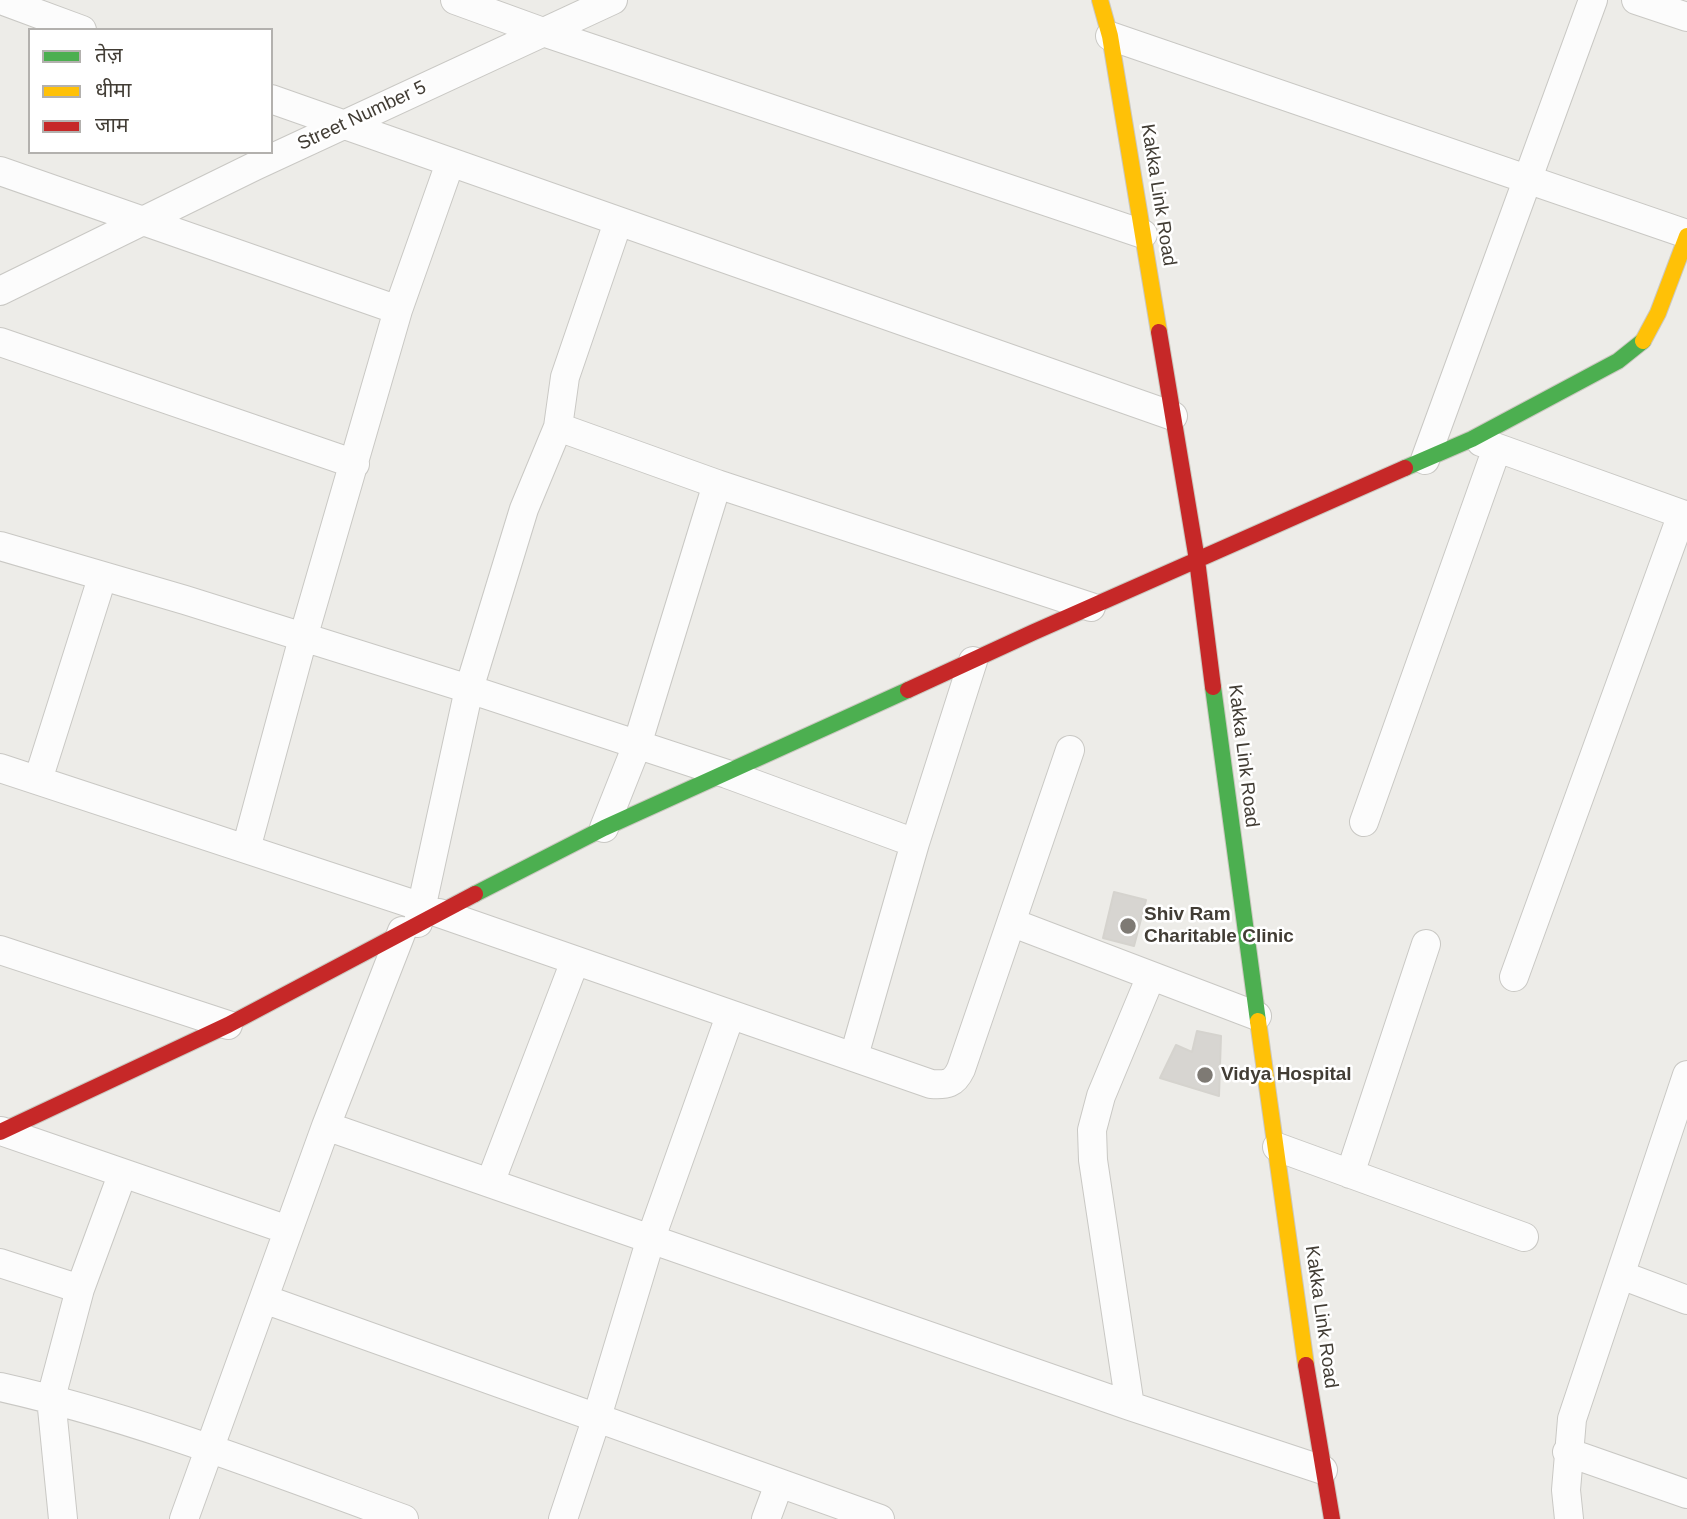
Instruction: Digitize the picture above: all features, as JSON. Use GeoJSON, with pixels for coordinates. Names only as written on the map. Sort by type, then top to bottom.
{"type":"FeatureCollection","features":[{"type":"Feature","properties":{"kind":"street"},"geometry":{"type":"LineString","coordinates":[[1,0],[77,28]]}},
{"type":"Feature","properties":{"kind":"street"},"geometry":{"type":"LineString","coordinates":[[455,0],[1143,234]]}},
{"type":"Feature","properties":{"kind":"street","name":"Street Number 5"},"geometry":{"type":"LineString","coordinates":[[0,291],[342,125],[613,0]]}},
{"type":"Feature","properties":{"kind":"street","name":"Kakka Link Road"},"geometry":{"type":"LineString","coordinates":[[1100,0],[1110,36],[1197,560],[1306,1367],[1332,1519]]}},
{"type":"Feature","properties":{"kind":"street"},"geometry":{"type":"LineString","coordinates":[[1425,460],[1593,0]]}},
{"type":"Feature","properties":{"kind":"street"},"geometry":{"type":"LineString","coordinates":[[1636,0],[1687,17]]}},
{"type":"Feature","properties":{"kind":"street"},"geometry":{"type":"LineString","coordinates":[[1,1131],[228,1025],[420,919],[604,828],[1091,607],[1425,460],[1485,443],[1618,361],[1647,337],[1687,235],[1110,36]]}},
{"type":"Feature","properties":{"kind":"street"},"geometry":{"type":"LineString","coordinates":[[273,100],[1173,416]]}},
{"type":"Feature","properties":{"kind":"street"},"geometry":{"type":"LineString","coordinates":[[246,849],[303,638],[398,310],[450,163]]}},
{"type":"Feature","properties":{"kind":"street"},"geometry":{"type":"LineString","coordinates":[[0,171],[398,310]]}},
{"type":"Feature","properties":{"kind":"street"},"geometry":{"type":"LineString","coordinates":[[184,1519],[327,1126],[420,919],[469,689],[524,509],[558,427],[565,377],[618,222]]}},
{"type":"Feature","properties":{"kind":"street"},"geometry":{"type":"LineString","coordinates":[[0,342],[355,464]]}},
{"type":"Feature","properties":{"kind":"street"},"geometry":{"type":"LineString","coordinates":[[558,427],[717,484],[1091,607]]}},
{"type":"Feature","properties":{"kind":"street"},"geometry":{"type":"LineString","coordinates":[[1485,443],[1685,515],[1514,977]]}},
{"type":"Feature","properties":{"kind":"street"},"geometry":{"type":"LineString","coordinates":[[1364,822],[1485,443]]}},
{"type":"Feature","properties":{"kind":"street"},"geometry":{"type":"LineString","coordinates":[[604,828],[636,745],[717,484]]}},
{"type":"Feature","properties":{"kind":"street"},"geometry":{"type":"LineString","coordinates":[[0,546],[102,578],[185,600],[469,689],[727,774],[915,843]]}},
{"type":"Feature","properties":{"kind":"street"},"geometry":{"type":"LineString","coordinates":[[38,780],[102,578]]}},
{"type":"Feature","properties":{"kind":"street"},"geometry":{"type":"LineString","coordinates":[[854,1056],[915,843],[973,661]]}},
{"type":"Feature","properties":{"kind":"street"},"geometry":{"type":"LineString","coordinates":[[0,768],[246,849],[420,919],[575,961],[931,1084],[950,1084],[957,1079],[1013,923],[1070,750]]}},
{"type":"Feature","properties":{"kind":"street"},"geometry":{"type":"LineString","coordinates":[[1013,923],[1257,1016]]}},
{"type":"Feature","properties":{"kind":"street"},"geometry":{"type":"LineString","coordinates":[[1350,1174],[1426,944]]}},
{"type":"Feature","properties":{"kind":"street"},"geometry":{"type":"LineString","coordinates":[[0,950],[228,1025]]}},
{"type":"Feature","properties":{"kind":"street"},"geometry":{"type":"LineString","coordinates":[[490,1183],[575,961]]}},
{"type":"Feature","properties":{"kind":"street"},"geometry":{"type":"LineString","coordinates":[[1130,1406],[1093,1160],[1092,1130],[1101,1096],[1151,976]]}},
{"type":"Feature","properties":{"kind":"street"},"geometry":{"type":"LineString","coordinates":[[563,1519],[651,1237],[730,1016]]}},
{"type":"Feature","properties":{"kind":"street"},"geometry":{"type":"LineString","coordinates":[[1569,1519],[1566,1490],[1567,1452],[1572,1419],[1621,1275],[1680,1117],[1687,1075]]}},
{"type":"Feature","properties":{"kind":"street"},"geometry":{"type":"LineString","coordinates":[[327,1126],[1130,1406],[1323,1470]]}},
{"type":"Feature","properties":{"kind":"street"},"geometry":{"type":"LineString","coordinates":[[1,1131],[122,1175],[288,1230]]}},
{"type":"Feature","properties":{"kind":"street"},"geometry":{"type":"LineString","coordinates":[[1278,1147],[1524,1237]]}},
{"type":"Feature","properties":{"kind":"street"},"geometry":{"type":"LineString","coordinates":[[63,1519],[51,1398],[79,1289],[122,1175]]}},
{"type":"Feature","properties":{"kind":"street"},"geometry":{"type":"LineString","coordinates":[[0,1263],[79,1289]]}},
{"type":"Feature","properties":{"kind":"street"},"geometry":{"type":"LineString","coordinates":[[1621,1275],[1687,1300]]}},
{"type":"Feature","properties":{"kind":"street"},"geometry":{"type":"LineString","coordinates":[[264,1299],[880,1519]]}},
{"type":"Feature","properties":{"kind":"street"},"geometry":{"type":"LineString","coordinates":[[0,1387],[51,1398],[210,1448],[404,1519]]}},
{"type":"Feature","properties":{"kind":"street"},"geometry":{"type":"LineString","coordinates":[[1567,1452],[1687,1494]]}},
{"type":"Feature","properties":{"kind":"street"},"geometry":{"type":"LineString","coordinates":[[766,1519],[779,1484]]}},
{"type":"Feature","properties":{"kind":"building"},"geometry":{"type":"Polygon","coordinates":[[[1114,892],[1146,900],[1134,946],[1103,938],[1114,892]]]}},
{"type":"Feature","properties":{"kind":"building"},"geometry":{"type":"Polygon","coordinates":[[[1197,1031],[1221,1036],[1219,1096],[1160,1078],[1176,1045],[1192,1052],[1197,1031]]]}},
{"type":"Feature","properties":{"kind":"traffic: fast"},"geometry":{"type":"LineString","coordinates":[[1405,468],[1472,439],[1618,361],[1643,341]]}},
{"type":"Feature","properties":{"kind":"traffic: fast"},"geometry":{"type":"LineString","coordinates":[[1213,687],[1258,1021]]}},
{"type":"Feature","properties":{"kind":"traffic: fast"},"geometry":{"type":"LineString","coordinates":[[475,894],[604,828],[908,690]]}},
{"type":"Feature","properties":{"kind":"traffic: slow"},"geometry":{"type":"LineString","coordinates":[[1100,0],[1110,36],[1159,332]]}},
{"type":"Feature","properties":{"kind":"traffic: slow"},"geometry":{"type":"LineString","coordinates":[[1643,341],[1658,313],[1687,236]]}},
{"type":"Feature","properties":{"kind":"traffic: slow"},"geometry":{"type":"LineString","coordinates":[[1258,1021],[1306,1365]]}},
{"type":"Feature","properties":{"kind":"traffic: jam"},"geometry":{"type":"LineString","coordinates":[[1159,332],[1197,560],[1213,687]]}},
{"type":"Feature","properties":{"kind":"traffic: jam"},"geometry":{"type":"LineString","coordinates":[[908,690],[1405,468]]}},
{"type":"Feature","properties":{"kind":"traffic: jam"},"geometry":{"type":"LineString","coordinates":[[0,1132],[228,1025],[475,894]]}},
{"type":"Feature","properties":{"kind":"traffic: jam"},"geometry":{"type":"LineString","coordinates":[[1306,1365],[1332,1519]]}},
{"type":"Feature","properties":{"kind":"place","name":"Shiv Ram Charitable Clinic"},"geometry":{"type":"Point","coordinates":[1128,926]}},
{"type":"Feature","properties":{"kind":"place","name":"Vidya Hospital"},"geometry":{"type":"Point","coordinates":[1205,1075]}}]}
